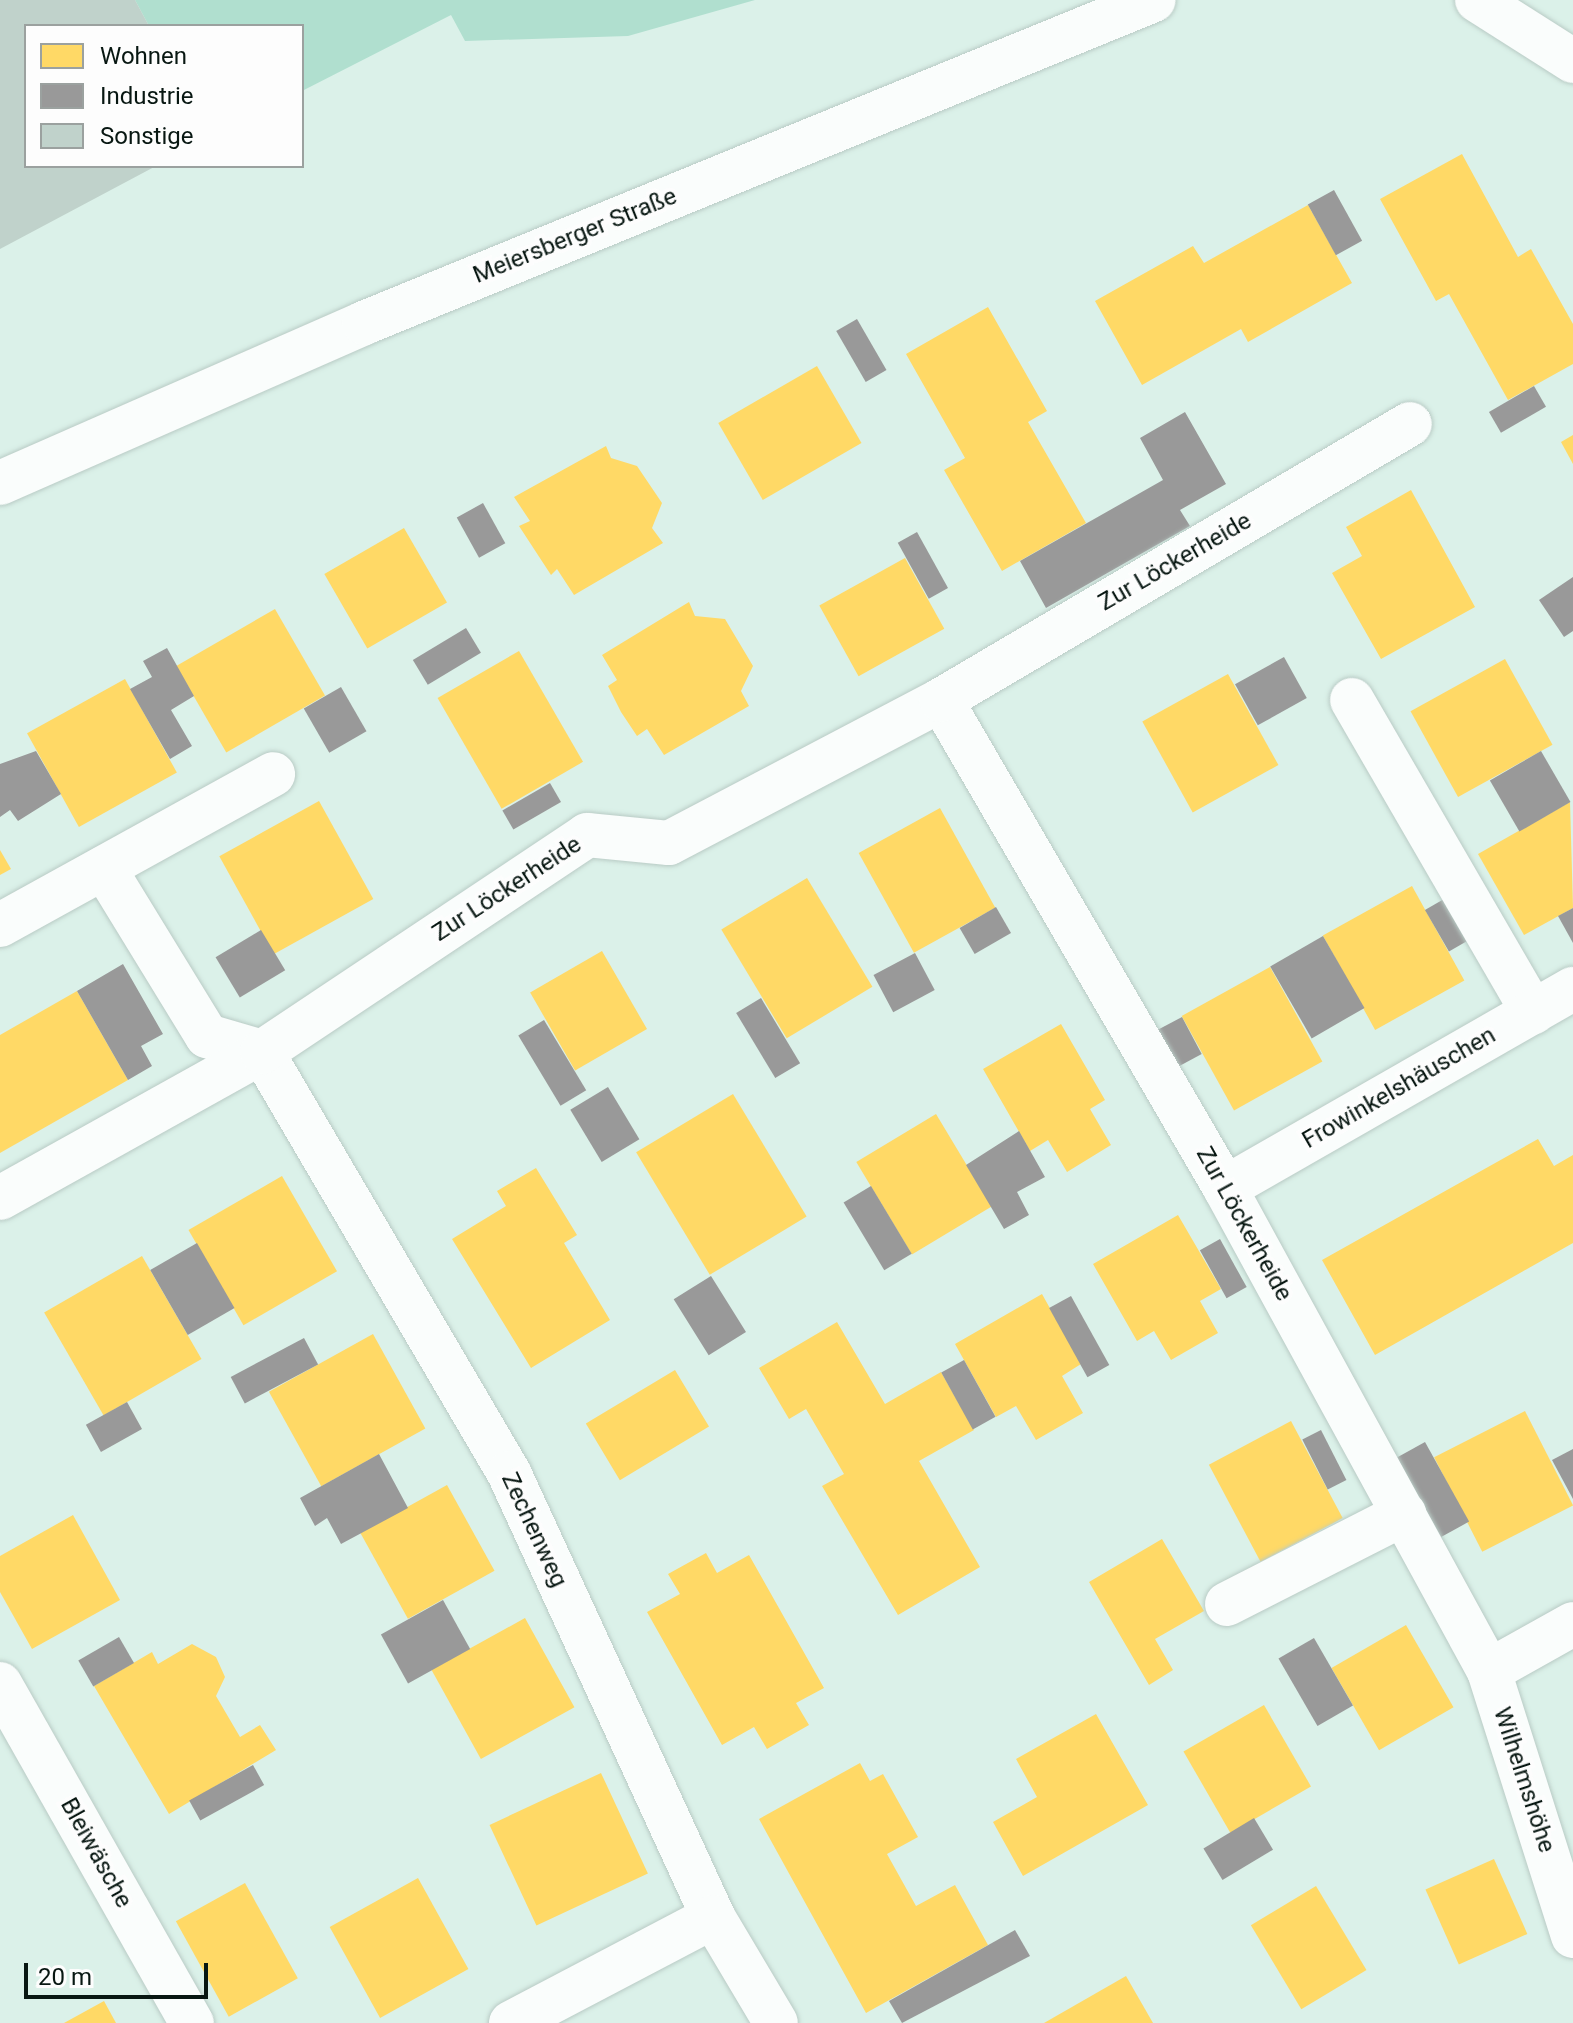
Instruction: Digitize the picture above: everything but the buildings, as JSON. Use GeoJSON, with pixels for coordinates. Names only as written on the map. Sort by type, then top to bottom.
{"type":"FeatureCollection","features":[{"type":"Feature","properties":{"kind":"street","name":"Meiersberger Straße"},"geometry":{"type":"LineString","coordinates":[[0,483],[364,323],[1154,0]]}},
{"type":"Feature","properties":{"kind":"street"},"geometry":{"type":"LineString","coordinates":[[1477,0],[1573,61]]}},
{"type":"Feature","properties":{"kind":"street","name":"Zur Löckerheide"},"geometry":{"type":"LineString","coordinates":[[0,1198],[262,1052],[587,835],[669,843],[941,700],[1410,424]]}},
{"type":"Feature","properties":{"kind":"street","name":"Zur Löckerheide"},"geometry":{"type":"LineString","coordinates":[[941,700],[1225,1188],[1489,1671]]}},
{"type":"Feature","properties":{"kind":"street"},"geometry":{"type":"LineString","coordinates":[[1352,700],[1533,1012]]}},
{"type":"Feature","properties":{"kind":"street"},"geometry":{"type":"LineString","coordinates":[[0,925],[273,774]]}},
{"type":"Feature","properties":{"kind":"street"},"geometry":{"type":"LineString","coordinates":[[104,868],[207,1036],[262,1052]]}},
{"type":"Feature","properties":{"kind":"street","name":"Frowinkelshäuschen"},"geometry":{"type":"LineString","coordinates":[[1225,1188],[1573,989]]}},
{"type":"Feature","properties":{"kind":"street","name":"Zechenweg"},"geometry":{"type":"LineString","coordinates":[[262,1052],[509,1473],[713,1917],[776,2023]]}},
{"type":"Feature","properties":{"kind":"street"},"geometry":{"type":"LineString","coordinates":[[1227,1604],[1404,1514]]}},
{"type":"Feature","properties":{"kind":"street"},"geometry":{"type":"LineString","coordinates":[[1489,1671],[1573,1624]]}},
{"type":"Feature","properties":{"kind":"street","name":"Wilhelmshöhe"},"geometry":{"type":"LineString","coordinates":[[1489,1671],[1573,1936]]}},
{"type":"Feature","properties":{"kind":"street","name":"Bleiwäsche"},"geometry":{"type":"LineString","coordinates":[[0,1684],[192,2023]]}},
{"type":"Feature","properties":{"kind":"street"},"geometry":{"type":"LineString","coordinates":[[511,2023],[713,1917]]}},
{"type":"Feature","properties":{"kind":"green space"},"geometry":{"type":"Polygon","coordinates":[[[135,0],[755,0],[628,36],[465,41],[451,15],[304,90],[304,24],[148,24],[135,0]]]}}]}
